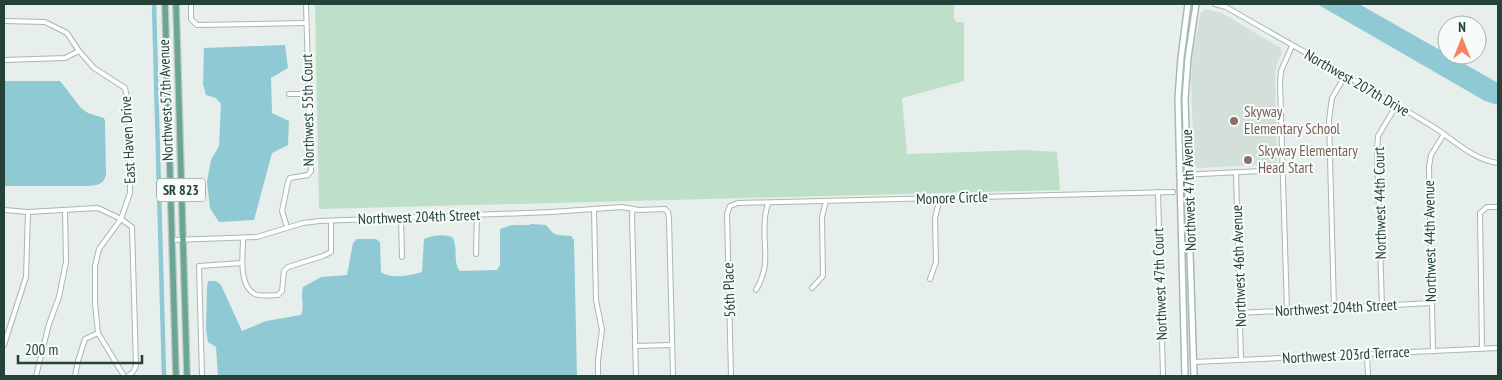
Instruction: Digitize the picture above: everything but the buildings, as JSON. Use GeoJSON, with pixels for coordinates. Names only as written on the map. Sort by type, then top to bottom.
{"type":"FeatureCollection","features":[{"type":"Feature","properties":{"kind":"main road","name":"Northwest 57th Avenue"},"geometry":{"type":"LineString","coordinates":[[165,4],[176,376]]}},
{"type":"Feature","properties":{"kind":"main road","name":"Northwest 57th Avenue"},"geometry":{"type":"LineString","coordinates":[[176,4],[182,240],[188,376]]}},
{"type":"Feature","properties":{"kind":"main road","name":"Northwest 47th Avenue"},"geometry":{"type":"LineString","coordinates":[[1185,376],[1179,86],[1180,58],[1188,4]]}},
{"type":"Feature","properties":{"kind":"main road","name":"Northwest 47th Avenue"},"geometry":{"type":"LineString","coordinates":[[1194,376],[1186,80],[1189,44],[1196,4]]}},
{"type":"Feature","properties":{"kind":"main road"},"geometry":{"type":"LineString","coordinates":[[1184,349],[1189,359],[1194,362]]}},
{"type":"Feature","properties":{"kind":"street"},"geometry":{"type":"LineString","coordinates":[[191,4],[191,19],[196,26],[306,23]]}},
{"type":"Feature","properties":{"kind":"street","name":"Northwest 55th Court"},"geometry":{"type":"LineString","coordinates":[[287,227],[282,211],[288,182],[293,177],[308,175],[311,171],[306,4]]}},
{"type":"Feature","properties":{"kind":"street","name":"Northwest 207th Drive"},"geometry":{"type":"LineString","coordinates":[[1215,4],[1226,7],[1345,76],[1444,134],[1470,152],[1490,162],[1498,163]]}},
{"type":"Feature","properties":{"kind":"street"},"geometry":{"type":"LineString","coordinates":[[4,21],[45,22],[67,33],[79,51],[65,58],[4,60]]}},
{"type":"Feature","properties":{"kind":"street"},"geometry":{"type":"LineString","coordinates":[[1287,311],[1281,71],[1292,46]]}},
{"type":"Feature","properties":{"kind":"street","name":"East Haven Drive"},"geometry":{"type":"LineString","coordinates":[[79,51],[94,68],[125,88],[129,107],[130,193],[121,219],[99,249],[95,266],[95,303],[98,333]]}},
{"type":"Feature","properties":{"kind":"street"},"geometry":{"type":"LineString","coordinates":[[1334,308],[1329,120],[1332,98],[1345,76]]}},
{"type":"Feature","properties":{"kind":"street"},"geometry":{"type":"LineString","coordinates":[[289,94],[309,94]]}},
{"type":"Feature","properties":{"kind":"street","name":"Northwest 44th Court"},"geometry":{"type":"LineString","coordinates":[[1382,306],[1377,149],[1378,136],[1396,106]]}},
{"type":"Feature","properties":{"kind":"street","name":"Northwest 44th Avenue"},"geometry":{"type":"LineString","coordinates":[[1433,351],[1429,167],[1431,155],[1444,134]]}},
{"type":"Feature","properties":{"kind":"street"},"geometry":{"type":"LineString","coordinates":[[1180,174],[1282,170]]}},
{"type":"Feature","properties":{"kind":"street","name":"Northwest 46th Avenue"},"geometry":{"type":"LineString","coordinates":[[1236,172],[1241,360]]}},
{"type":"Feature","properties":{"kind":"street","name":"Northwest 47th Court"},"geometry":{"type":"LineString","coordinates":[[1158,192],[1163,376]]}},
{"type":"Feature","properties":{"kind":"street","name":"Monore Circle"},"geometry":{"type":"LineString","coordinates":[[730,206],[738,203],[1173,192]]}},
{"type":"Feature","properties":{"kind":"street"},"geometry":{"type":"LineString","coordinates":[[930,278],[936,262],[935,218],[940,198]]}},
{"type":"Feature","properties":{"kind":"street"},"geometry":{"type":"LineString","coordinates":[[812,288],[823,276],[822,217],[826,201]]}},
{"type":"Feature","properties":{"kind":"street"},"geometry":{"type":"LineString","coordinates":[[756,290],[763,279],[766,266],[765,219],[768,203]]}},
{"type":"Feature","properties":{"kind":"street","name":"56th Place"},"geometry":{"type":"LineString","coordinates":[[730,206],[727,214],[731,376]]}},
{"type":"Feature","properties":{"kind":"street","name":"Northwest 204th Street"},"geometry":{"type":"LineString","coordinates":[[173,240],[243,238],[268,235],[303,223],[331,221],[594,210],[622,207],[667,210],[669,219],[672,345]]}},
{"type":"Feature","properties":{"kind":"street"},"geometry":{"type":"LineString","coordinates":[[1482,349],[1479,216],[1487,207],[1498,207]]}},
{"type":"Feature","properties":{"kind":"street"},"geometry":{"type":"LineString","coordinates":[[4,210],[28,212],[98,208],[121,219],[132,227],[136,366],[133,372],[126,376],[98,333],[85,340],[75,376]]}},
{"type":"Feature","properties":{"kind":"street"},"geometry":{"type":"LineString","coordinates":[[633,209],[636,376]]}},
{"type":"Feature","properties":{"kind":"street"},"geometry":{"type":"LineString","coordinates":[[36,376],[59,297],[66,262],[64,210]]}},
{"type":"Feature","properties":{"kind":"street"},"geometry":{"type":"LineString","coordinates":[[594,210],[596,300],[602,330],[598,376]]}},
{"type":"Feature","properties":{"kind":"street"},"geometry":{"type":"LineString","coordinates":[[4,345],[26,277],[28,212]]}},
{"type":"Feature","properties":{"kind":"street"},"geometry":{"type":"LineString","coordinates":[[476,254],[477,215]]}},
{"type":"Feature","properties":{"kind":"street"},"geometry":{"type":"LineString","coordinates":[[402,218],[402,257]]}},
{"type":"Feature","properties":{"kind":"street"},"geometry":{"type":"LineString","coordinates":[[243,238],[242,263],[245,282],[249,290],[256,295],[278,295],[282,291],[284,271],[288,267],[331,252],[331,221]]}},
{"type":"Feature","properties":{"kind":"street"},"geometry":{"type":"LineString","coordinates":[[202,376],[199,266],[242,263]]}},
{"type":"Feature","properties":{"kind":"street","name":"Northwest 204th Street"},"geometry":{"type":"LineString","coordinates":[[1240,313],[1432,303]]}},
{"type":"Feature","properties":{"kind":"street"},"geometry":{"type":"LineString","coordinates":[[635,346],[672,345],[673,376]]}},
{"type":"Feature","properties":{"kind":"street","name":"Northwest 203rd Terrace"},"geometry":{"type":"LineString","coordinates":[[1194,362],[1498,348]]}},
{"type":"Feature","properties":{"kind":"street"},"geometry":{"type":"LineString","coordinates":[[1367,354],[1368,376]]}},
{"type":"Feature","properties":{"kind":"shaded area","name":"Skyway Elementary School"},"geometry":{"type":"Polygon","coordinates":[[[1206,9],[1222,13],[1281,48],[1282,53],[1276,66],[1275,77],[1277,160],[1275,164],[1199,168],[1194,164],[1191,82],[1193,50],[1201,12],[1206,9]]]}},
{"type":"Feature","properties":{"kind":"green space"},"geometry":{"type":"Polygon","coordinates":[[[315,4],[954,4],[954,18],[956,22],[964,22],[964,81],[902,98],[907,154],[1025,150],[1057,152],[1060,190],[319,209],[315,4]]]}},
{"type":"Feature","properties":{"kind":"water"},"geometry":{"type":"Polygon","coordinates":[[[1317,4],[1359,4],[1437,48],[1437,65],[1466,65],[1498,83],[1498,105],[1485,101],[1317,4]]]}},
{"type":"Feature","properties":{"kind":"water"},"geometry":{"type":"Polygon","coordinates":[[[285,45],[288,68],[271,78],[272,113],[289,121],[288,145],[272,153],[254,220],[219,222],[210,208],[207,182],[211,160],[219,146],[221,104],[216,98],[206,95],[203,84],[204,48],[285,45]]]}},
{"type":"Feature","properties":{"kind":"water"},"geometry":{"type":"Polygon","coordinates":[[[4,81],[60,81],[81,108],[88,113],[104,118],[106,174],[102,182],[97,185],[88,186],[4,186],[4,81]]]}},
{"type":"Feature","properties":{"kind":"water"},"geometry":{"type":"Polygon","coordinates":[[[512,225],[546,225],[553,233],[571,236],[574,240],[577,376],[218,376],[216,347],[208,342],[206,330],[208,281],[216,281],[221,285],[242,331],[266,321],[301,315],[303,287],[321,277],[347,275],[353,243],[357,239],[376,239],[380,242],[381,272],[390,276],[422,272],[424,239],[438,235],[452,237],[455,245],[456,263],[460,271],[497,270],[500,265],[500,229],[512,225]]]}},
{"type":"Feature","properties":{"kind":"waterway"},"geometry":{"type":"LineString","coordinates":[[154,4],[164,376]]}},
{"type":"Feature","properties":{"kind":"place","name":"Skyway Elementary School"},"geometry":{"type":"Point","coordinates":[1234,121]}},
{"type":"Feature","properties":{"kind":"place","name":"Skyway Elementary Head Start"},"geometry":{"type":"Point","coordinates":[1248,160]}}]}
